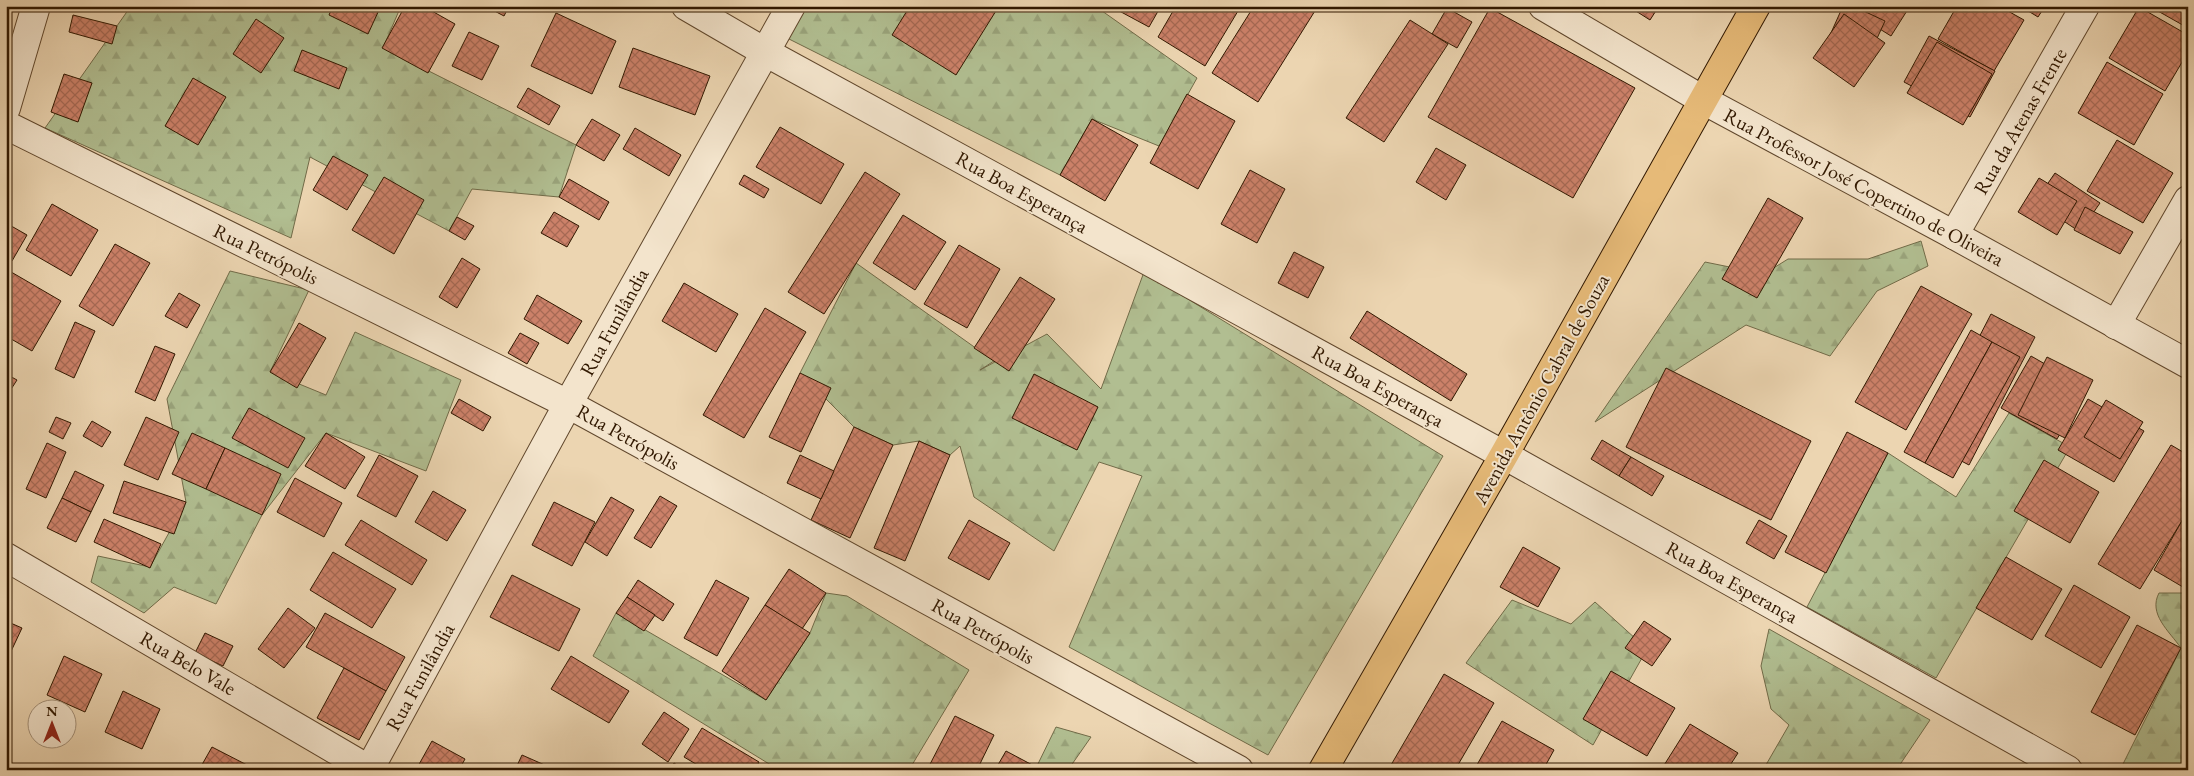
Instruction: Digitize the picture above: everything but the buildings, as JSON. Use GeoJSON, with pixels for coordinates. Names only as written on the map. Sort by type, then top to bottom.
{"type":"FeatureCollection","features":[{"type":"Feature","properties":{"kind":"main road","name":"Avenida Antônio Cabral de Souza"},"geometry":{"type":"LineString","coordinates":[[1323,770],[1504,455],[1756,6]]}},
{"type":"Feature","properties":{"kind":"street"},"geometry":{"type":"LineString","coordinates":[[6,108],[36,6]]}},
{"type":"Feature","properties":{"kind":"street","name":"Rua Boa Esperança"},"geometry":{"type":"LineString","coordinates":[[686,6],[765,52],[1504,455],[2068,770]]}},
{"type":"Feature","properties":{"kind":"street","name":"Rua Funilândia"},"geometry":{"type":"LineString","coordinates":[[369,770],[568,404],[791,6]]}},
{"type":"Feature","properties":{"kind":"street","name":"Rua Professor José Copertino de Oliveira"},"geometry":{"type":"LineString","coordinates":[[1543,6],[1703,100],[2188,364]]}},
{"type":"Feature","properties":{"kind":"street","name":"Rua da Atenas Frente"},"geometry":{"type":"LineString","coordinates":[[1954,235],[2085,6]]}},
{"type":"Feature","properties":{"kind":"street","name":"Rua Petrópolis"},"geometry":{"type":"LineString","coordinates":[[6,124],[568,404],[1239,770]]}},
{"type":"Feature","properties":{"kind":"street"},"geometry":{"type":"LineString","coordinates":[[2116,325],[2188,200]]}},
{"type":"Feature","properties":{"kind":"street","name":"Rua Belo Vale"},"geometry":{"type":"LineString","coordinates":[[6,557],[369,770]]}},
{"type":"Feature","properties":{"kind":"green space"},"geometry":{"type":"Polygon","coordinates":[[[131,6],[401,6],[383,48],[576,145],[559,197],[472,189],[449,231],[310,157],[291,238],[45,128],[131,6]]]}},
{"type":"Feature","properties":{"kind":"green space"},"geometry":{"type":"Polygon","coordinates":[[[805,6],[1095,6],[1197,78],[1159,146],[1092,119],[1060,175],[787,38],[805,6]]]}},
{"type":"Feature","properties":{"kind":"green space"},"geometry":{"type":"Polygon","coordinates":[[[1921,241],[1928,266],[1877,291],[1830,356],[1746,325],[1595,422],[1705,262],[1764,274],[1788,259],[1868,259],[1921,241]]]}},
{"type":"Feature","properties":{"kind":"green space"},"geometry":{"type":"Polygon","coordinates":[[[856,263],[994,361],[980,370],[1047,334],[1101,389],[1144,272],[1443,456],[1268,755],[1069,647],[1142,476],[1099,462],[1054,551],[974,497],[960,446],[950,455],[919,441],[893,445],[854,427],[800,373],[856,263]]]}},
{"type":"Feature","properties":{"kind":"green space"},"geometry":{"type":"Polygon","coordinates":[[[230,271],[309,290],[270,372],[326,395],[355,332],[461,380],[426,471],[326,433],[262,515],[216,604],[174,587],[144,613],[91,582],[98,556],[150,567],[186,502],[167,399],[230,271]]]}},
{"type":"Feature","properties":{"kind":"green space"},"geometry":{"type":"Polygon","coordinates":[[[2009,413],[2070,447],[1936,678],[1807,607],[1888,453],[1956,497],[2009,413]]]}},
{"type":"Feature","properties":{"kind":"green space"},"geometry":{"type":"Polygon","coordinates":[[[826,593],[847,596],[969,670],[909,770],[779,770],[593,656],[616,613],[766,700],[810,633],[826,593]]]}},
{"type":"Feature","properties":{"kind":"green space"},"geometry":{"type":"Polygon","coordinates":[[[2159,593],[2188,593],[2188,770],[2120,770],[2181,648],[2161,622],[2158,615],[2156,601],[2159,593]]]}},
{"type":"Feature","properties":{"kind":"green space"},"geometry":{"type":"Polygon","coordinates":[[[1512,600],[1571,624],[1595,602],[1647,649],[1593,745],[1466,663],[1512,600]]]}},
{"type":"Feature","properties":{"kind":"green space"},"geometry":{"type":"Polygon","coordinates":[[[1769,629],[1930,720],[1897,769],[1763,770],[1789,725],[1771,709],[1761,666],[1769,629]]]}},
{"type":"Feature","properties":{"kind":"green space"},"geometry":{"type":"Polygon","coordinates":[[[1056,727],[1091,737],[1068,770],[1035,770],[1056,727]]]}}]}
